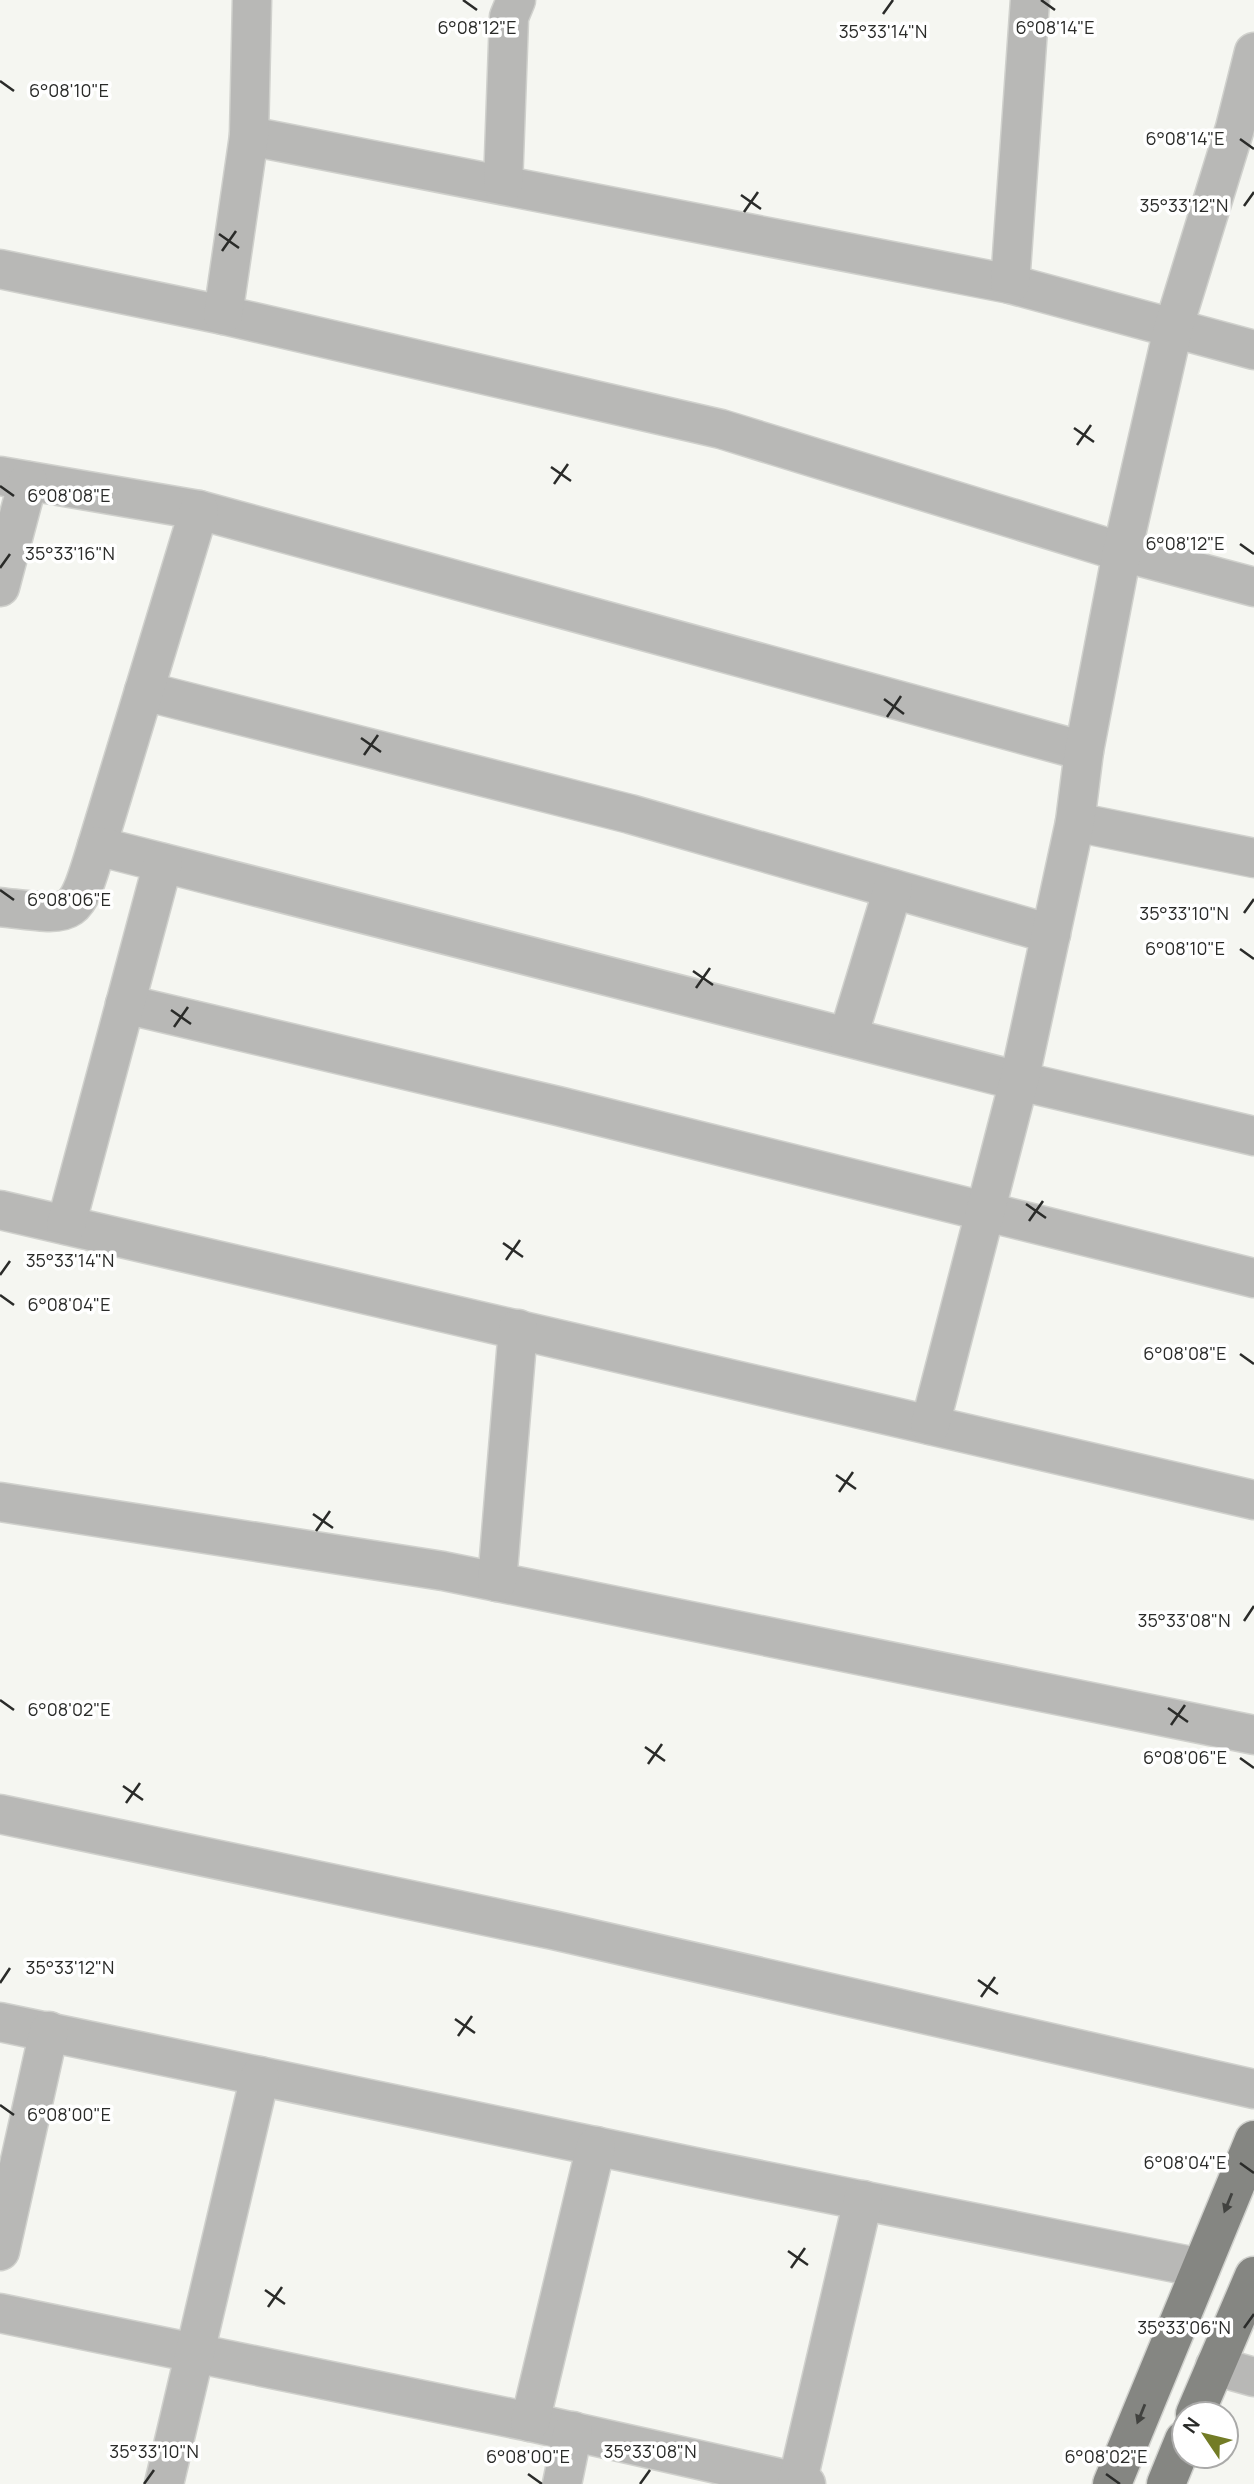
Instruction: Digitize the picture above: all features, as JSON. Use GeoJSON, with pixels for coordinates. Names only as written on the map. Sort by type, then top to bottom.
{"type":"FeatureCollection","features":[{"type":"Feature","properties":{"kind":"main road"},"geometry":{"type":"LineString","coordinates":[[1112,2484],[1254,2140]]}},
{"type":"Feature","properties":{"kind":"main road"},"geometry":{"type":"LineString","coordinates":[[1201,2400],[1254,2276]]}},
{"type":"Feature","properties":{"kind":"street"},"geometry":{"type":"LineString","coordinates":[[223,315],[249,136],[252,0]]}},
{"type":"Feature","properties":{"kind":"street"},"geometry":{"type":"LineString","coordinates":[[503,185],[509,17],[516,0]]}},
{"type":"Feature","properties":{"kind":"street"},"geometry":{"type":"LineString","coordinates":[[1010,284],[1030,0]]}},
{"type":"Feature","properties":{"kind":"street"},"geometry":{"type":"LineString","coordinates":[[930,1425],[1019,1081],[1075,821],[1084,751],[1122,552],[1173,329],[1235,128],[1254,52]]}},
{"type":"Feature","properties":{"kind":"street"},"geometry":{"type":"LineString","coordinates":[[249,136],[1010,284],[1254,350]]}},
{"type":"Feature","properties":{"kind":"street"},"geometry":{"type":"LineString","coordinates":[[0,269],[223,315],[721,429],[1122,552],[1254,587]]}},
{"type":"Feature","properties":{"kind":"street"},"geometry":{"type":"LineString","coordinates":[[0,587],[14,479],[199,510],[1084,751]]}},
{"type":"Feature","properties":{"kind":"street"},"geometry":{"type":"LineString","coordinates":[[0,906],[53,913],[70,909],[82,898],[199,510]]}},
{"type":"Feature","properties":{"kind":"street"},"geometry":{"type":"LineString","coordinates":[[144,691],[630,814],[1051,934]]}},
{"type":"Feature","properties":{"kind":"street"},"geometry":{"type":"LineString","coordinates":[[1075,821],[1254,858]]}},
{"type":"Feature","properties":{"kind":"street"},"geometry":{"type":"LineString","coordinates":[[97,846],[1019,1081],[1254,1136]]}},
{"type":"Feature","properties":{"kind":"street"},"geometry":{"type":"LineString","coordinates":[[66,1225],[163,863]]}},
{"type":"Feature","properties":{"kind":"street"},"geometry":{"type":"LineString","coordinates":[[848,1037],[893,889]]}},
{"type":"Feature","properties":{"kind":"street"},"geometry":{"type":"LineString","coordinates":[[125,1004],[558,1106],[1254,1278]]}},
{"type":"Feature","properties":{"kind":"street"},"geometry":{"type":"LineString","coordinates":[[0,1210],[1254,1500]]}},
{"type":"Feature","properties":{"kind":"street"},"geometry":{"type":"LineString","coordinates":[[497,1582],[518,1329]]}},
{"type":"Feature","properties":{"kind":"street"},"geometry":{"type":"LineString","coordinates":[[0,1502],[497,1582],[1254,1735]]}},
{"type":"Feature","properties":{"kind":"street"},"geometry":{"type":"LineString","coordinates":[[0,1814],[554,1930],[1254,2089]]}},
{"type":"Feature","properties":{"kind":"street"},"geometry":{"type":"LineString","coordinates":[[0,2022],[1201,2268]]}},
{"type":"Feature","properties":{"kind":"street"},"geometry":{"type":"LineString","coordinates":[[0,2251],[50,2031]]}},
{"type":"Feature","properties":{"kind":"street"},"geometry":{"type":"LineString","coordinates":[[164,2484],[260,2076]]}},
{"type":"Feature","properties":{"kind":"street"},"geometry":{"type":"LineString","coordinates":[[530,2422],[596,2146]]}},
{"type":"Feature","properties":{"kind":"street"},"geometry":{"type":"LineString","coordinates":[[0,2313],[573,2431],[800,2483],[863,2200]]}},
{"type":"Feature","properties":{"kind":"street"},"geometry":{"type":"LineString","coordinates":[[1215,2366],[1254,2377]]}},
{"type":"Feature","properties":{"kind":"street"},"geometry":{"type":"LineString","coordinates":[[562,2484],[573,2431]]}}]}
